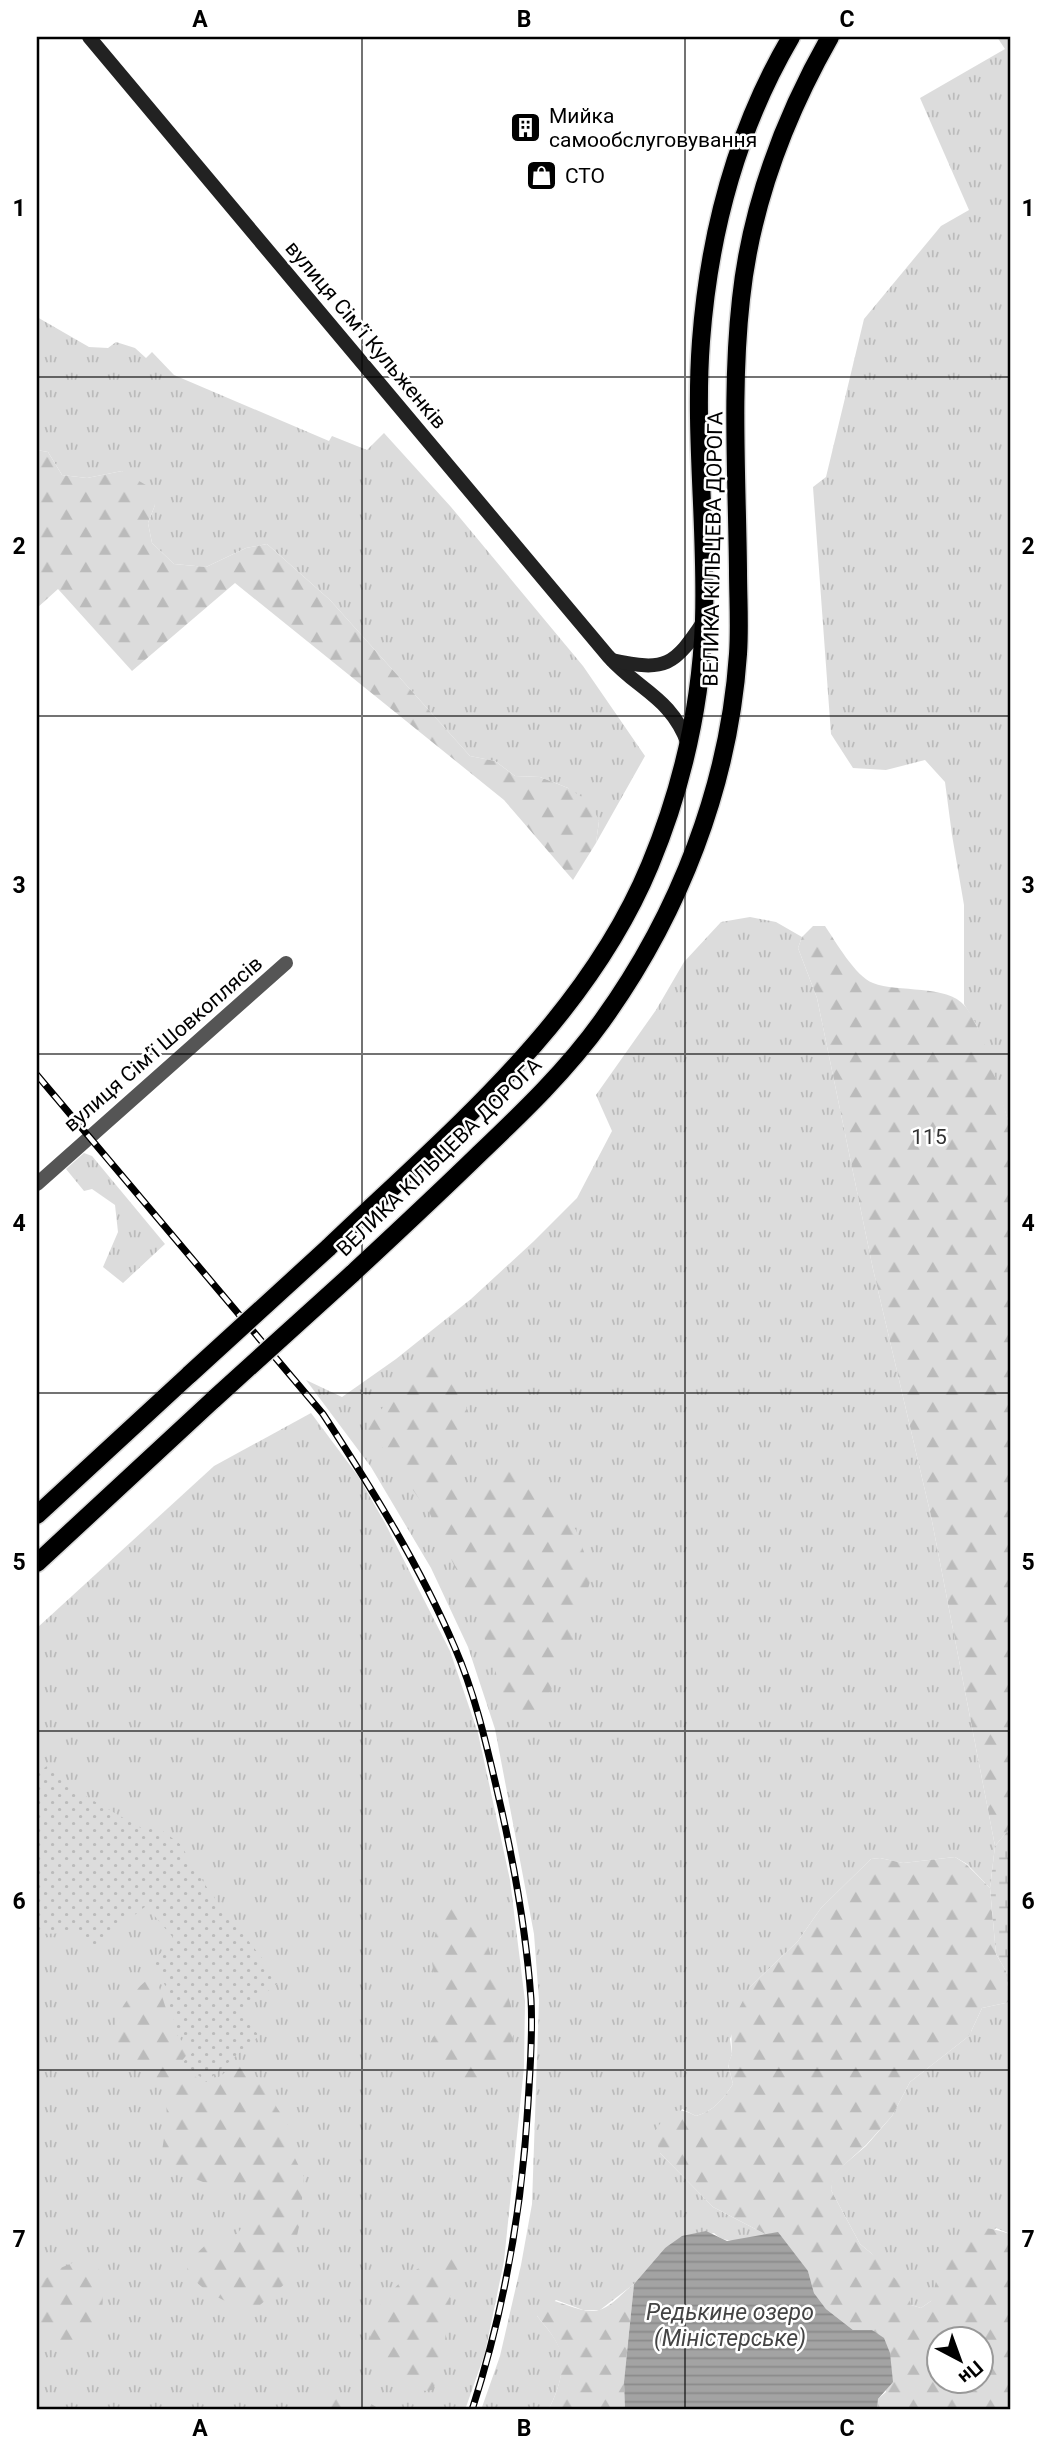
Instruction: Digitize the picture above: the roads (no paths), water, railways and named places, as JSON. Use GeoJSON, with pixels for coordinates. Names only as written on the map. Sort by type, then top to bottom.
{"type":"FeatureCollection","features":[{"type":"Feature","properties":{"kind":"main road","name":"вулиця Сімʼї Кульженків"},"geometry":{"type":"LineString","coordinates":[[89,37],[612,660],[625,675],[673,712],[682,726],[688,744]]}},
{"type":"Feature","properties":{"kind":"main road","name":"ВЕЛИКА КІЛЬЦЕВА ДОРОГА"},"geometry":{"type":"LineString","coordinates":[[37,1515],[328,1248],[524,1058],[578,990],[629,908],[649,867],[675,796],[696,704],[704,621],[701,344],[716,234],[744,135],[769,74],[791,37]]}},
{"type":"Feature","properties":{"kind":"main road","name":"ВЕЛИКА КІЛЬЦЕВА ДОРОГА"},"geometry":{"type":"LineString","coordinates":[[37,1563],[511,1124],[600,1024],[658,931],[695,850],[728,736],[739,651],[736,370],[741,298],[752,228],[789,115],[830,37]]}},
{"type":"Feature","properties":{"kind":"main road"},"geometry":{"type":"LineString","coordinates":[[612,660],[641,667],[657,666],[671,660],[686,648],[704,621]]}},
{"type":"Feature","properties":{"kind":"street","name":"вулиця Сімʼї Шовкоплясів"},"geometry":{"type":"LineString","coordinates":[[37,1184],[286,963]]}},
{"type":"Feature","properties":{"kind":"water","name":"Редькине озеро (Міністерське)"},"geometry":{"type":"Polygon","coordinates":[[[706,2231],[727,2241],[778,2232],[808,2271],[814,2293],[826,2309],[853,2330],[872,2330],[884,2338],[890,2353],[893,2382],[878,2399],[877,2410],[625,2410],[624,2382],[634,2284],[665,2248],[682,2236],[706,2231]]]}},
{"type":"Feature","properties":{"kind":"railway"},"geometry":{"type":"LineString","coordinates":[[37,1075],[323,1414],[411,1558],[441,1617],[468,1683],[489,1754],[513,1868],[526,1946],[532,2025],[525,2143],[516,2221],[502,2297],[472,2410]]}},
{"type":"Feature","properties":{"kind":"place","name":"Мийка самообслуговування"},"geometry":{"type":"Point","coordinates":[526,128]}},
{"type":"Feature","properties":{"kind":"place","name":"СТО"},"geometry":{"type":"Point","coordinates":[542,176]}},
{"type":"Feature","properties":{"kind":"park label","name":"115"},"geometry":{"type":"Point","coordinates":[929,1137]}}]}
